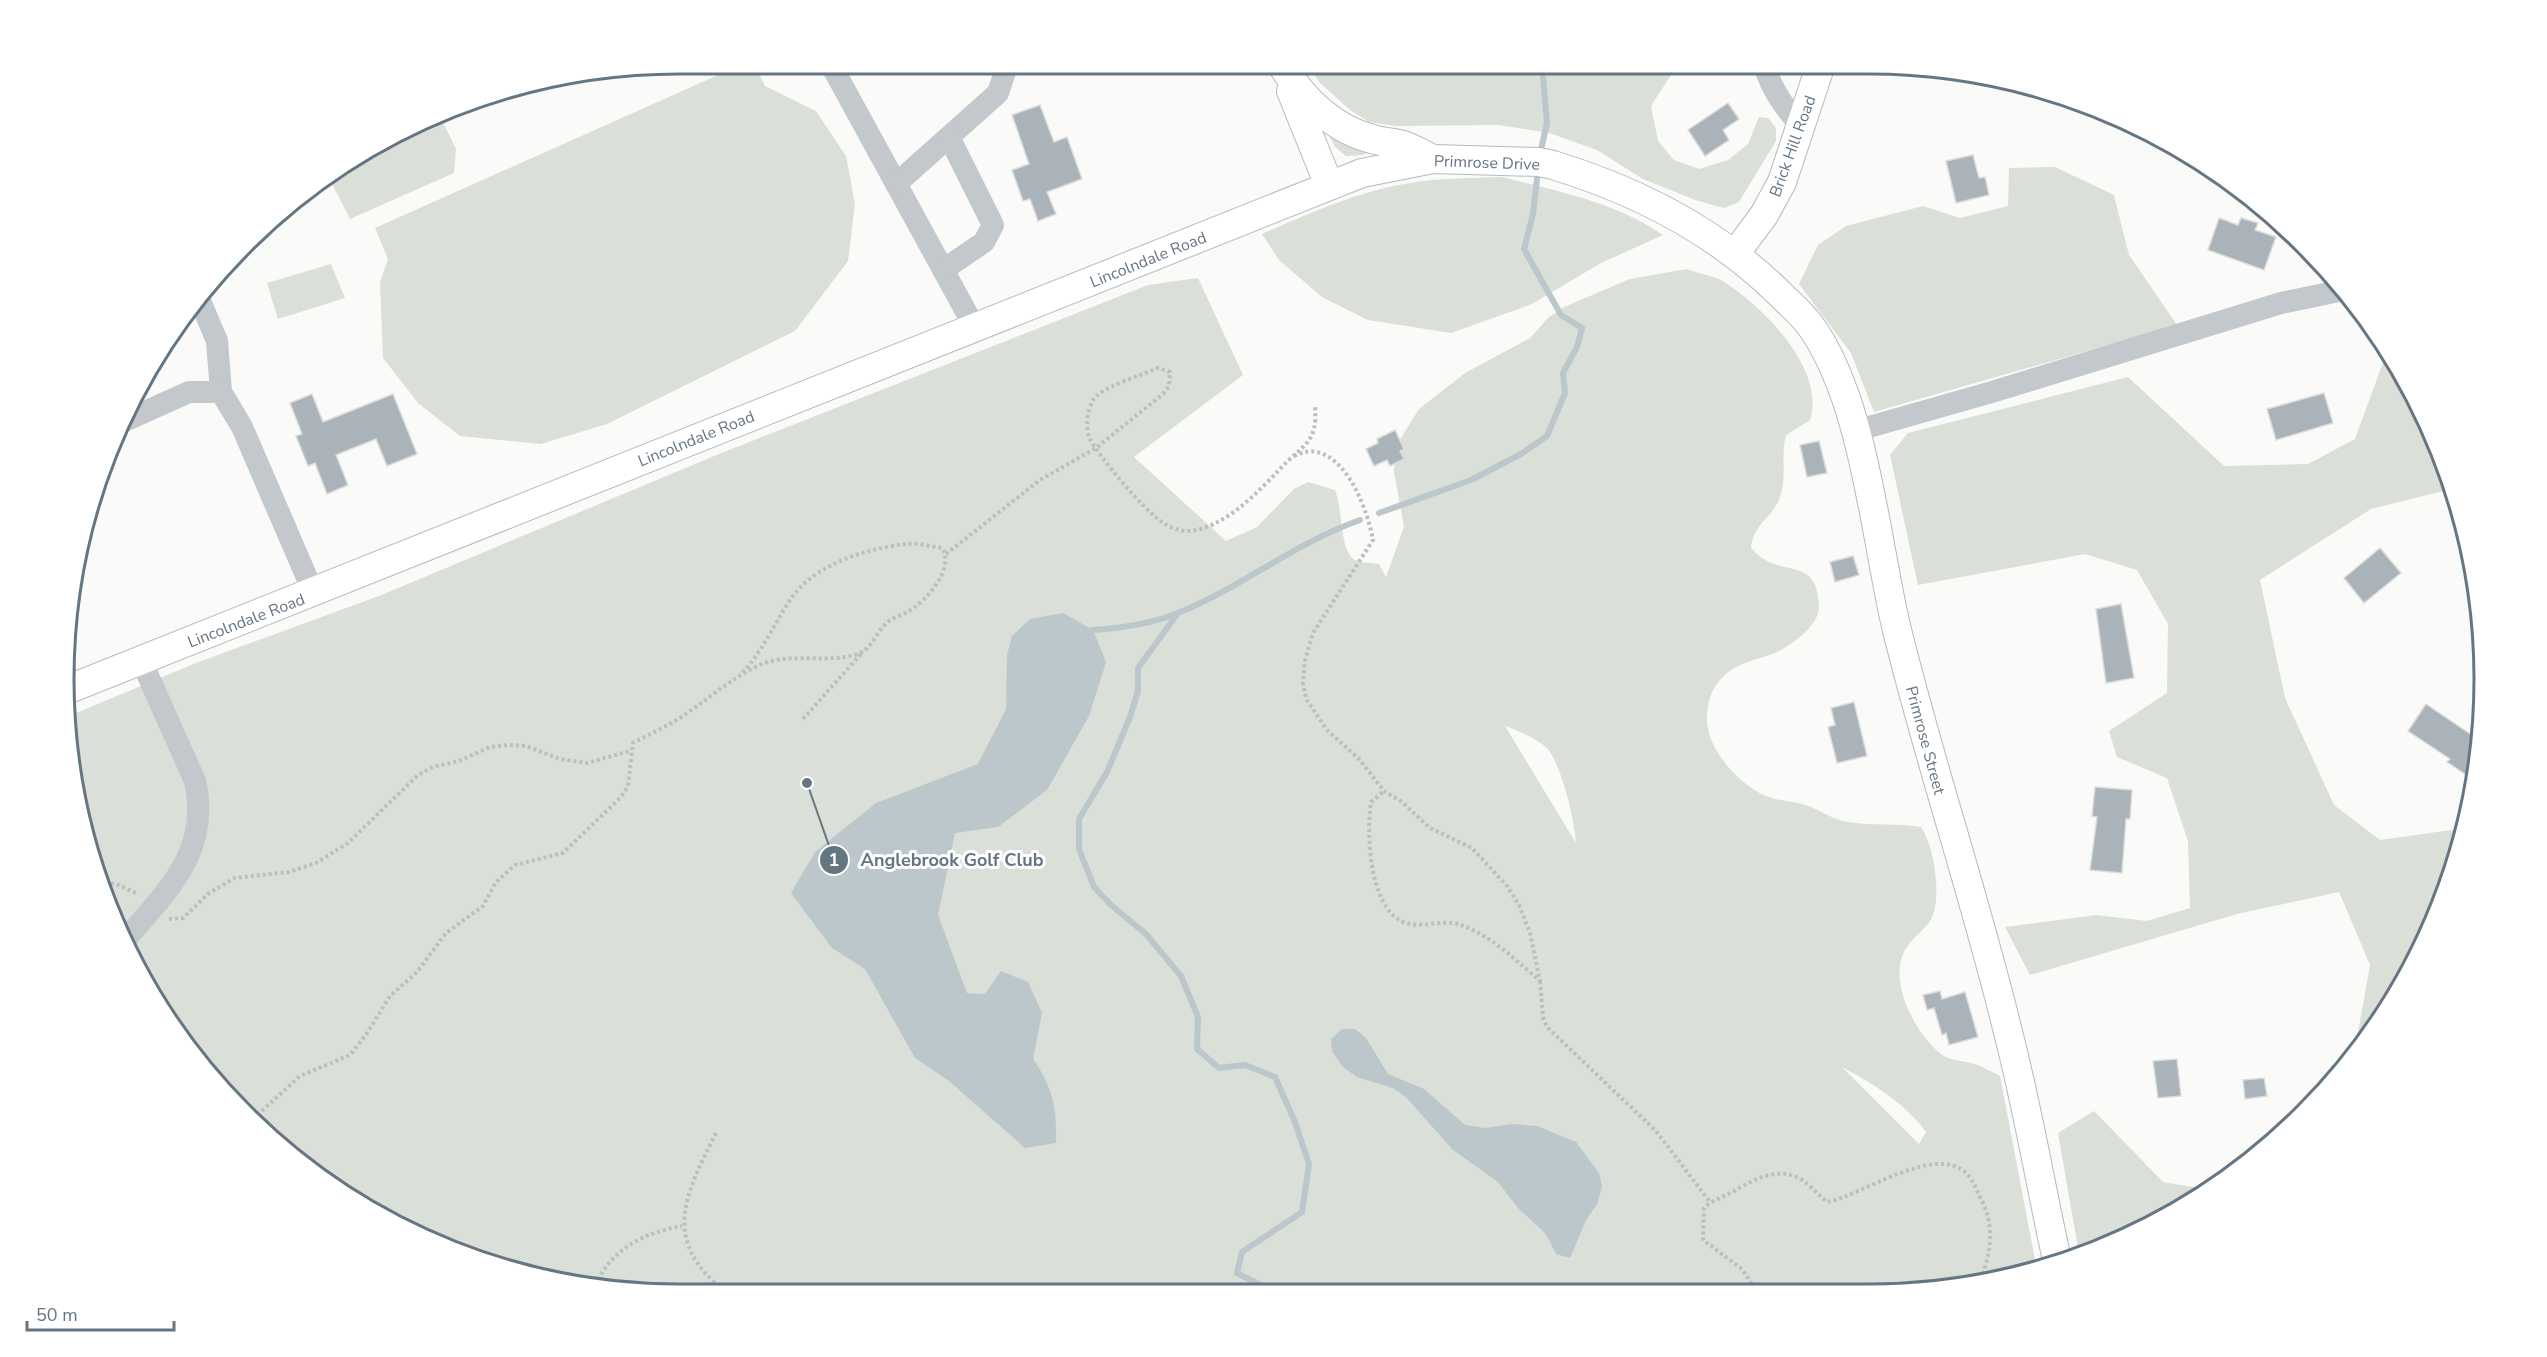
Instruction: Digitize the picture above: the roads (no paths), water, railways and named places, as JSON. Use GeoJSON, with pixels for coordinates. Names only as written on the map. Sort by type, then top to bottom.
{"type":"FeatureCollection","features":[{"type":"Feature","properties":{"kind":"main road"},"geometry":{"type":"LineString","coordinates":[[1284,74],[1329,185]]}},
{"type":"Feature","properties":{"kind":"main road"},"geometry":{"type":"LineString","coordinates":[[1287,74],[1314,107],[1336,123],[1360,135],[1401,144],[1433,159]]}},
{"type":"Feature","properties":{"kind":"main road","name":"Brick Hill Road"},"geometry":{"type":"LineString","coordinates":[[1734,254],[1764,215],[1782,182],[1818,74]]}},
{"type":"Feature","properties":{"kind":"main road","name":"Primrose Drive"},"geometry":{"type":"LineString","coordinates":[[1329,185],[1362,173],[1433,159],[1539,162],[1583,174],[1668,210],[1734,254]]}},
{"type":"Feature","properties":{"kind":"main road","name":"Lincolndale Road"},"geometry":{"type":"LineString","coordinates":[[74,687],[314,594],[771,407],[975,328],[1329,185]]}},
{"type":"Feature","properties":{"kind":"main road","name":"Primrose Street"},"geometry":{"type":"LineString","coordinates":[[1734,254],[1761,275],[1809,323],[1829,355],[1855,431],[1913,694],[2007,1028],[2056,1253]]}},
{"type":"Feature","properties":{"kind":"street"},"geometry":{"type":"LineString","coordinates":[[836,74],[975,328]]}},
{"type":"Feature","properties":{"kind":"street"},"geometry":{"type":"LineString","coordinates":[[896,184],[998,93],[1004,74]]}},
{"type":"Feature","properties":{"kind":"street"},"geometry":{"type":"LineString","coordinates":[[1767,74],[1771,87],[1782,105],[1801,126]]}},
{"type":"Feature","properties":{"kind":"street"},"geometry":{"type":"LineString","coordinates":[[943,270],[984,242],[993,225],[949,137]]}},
{"type":"Feature","properties":{"kind":"street"},"geometry":{"type":"LineString","coordinates":[[1855,431],[1992,392],[2281,303],[2333,292]]}},
{"type":"Feature","properties":{"kind":"street"},"geometry":{"type":"LineString","coordinates":[[202,306],[217,341],[221,392],[242,427],[314,594]]}},
{"type":"Feature","properties":{"kind":"street"},"geometry":{"type":"LineString","coordinates":[[133,417],[189,392],[221,392]]}},
{"type":"Feature","properties":{"kind":"street"},"geometry":{"type":"LineString","coordinates":[[130,934],[180,875],[194,847],[200,800],[184,754],[141,660]]}},
{"type":"Feature","properties":{"kind":"waterway"},"geometry":{"type":"LineString","coordinates":[[1540,154],[1547,123],[1543,74]]}},
{"type":"Feature","properties":{"kind":"waterway"},"geometry":{"type":"LineString","coordinates":[[1379,513],[1471,480],[1521,454],[1547,436],[1565,393],[1563,373],[1577,347],[1582,328],[1561,315],[1524,249],[1533,214],[1538,170]]}},
{"type":"Feature","properties":{"kind":"waterway"},"geometry":{"type":"LineString","coordinates":[[1093,630],[1136,625],[1178,613],[1224,591],[1313,541],[1360,520]]}},
{"type":"Feature","properties":{"kind":"waterway"},"geometry":{"type":"LineString","coordinates":[[1178,613],[1138,668],[1138,691],[1130,717],[1107,772],[1079,819],[1079,849],[1094,887],[1111,905],[1146,934],[1181,976],[1198,1017],[1197,1049],[1219,1068],[1245,1065],[1275,1077],[1295,1122],[1309,1164],[1302,1212],[1242,1252],[1237,1273],[1259,1284]]}},
{"type":"Feature","properties":{"kind":"place","name":"Anglebrook Golf Club"},"geometry":{"type":"Point","coordinates":[807,783]}}]}
